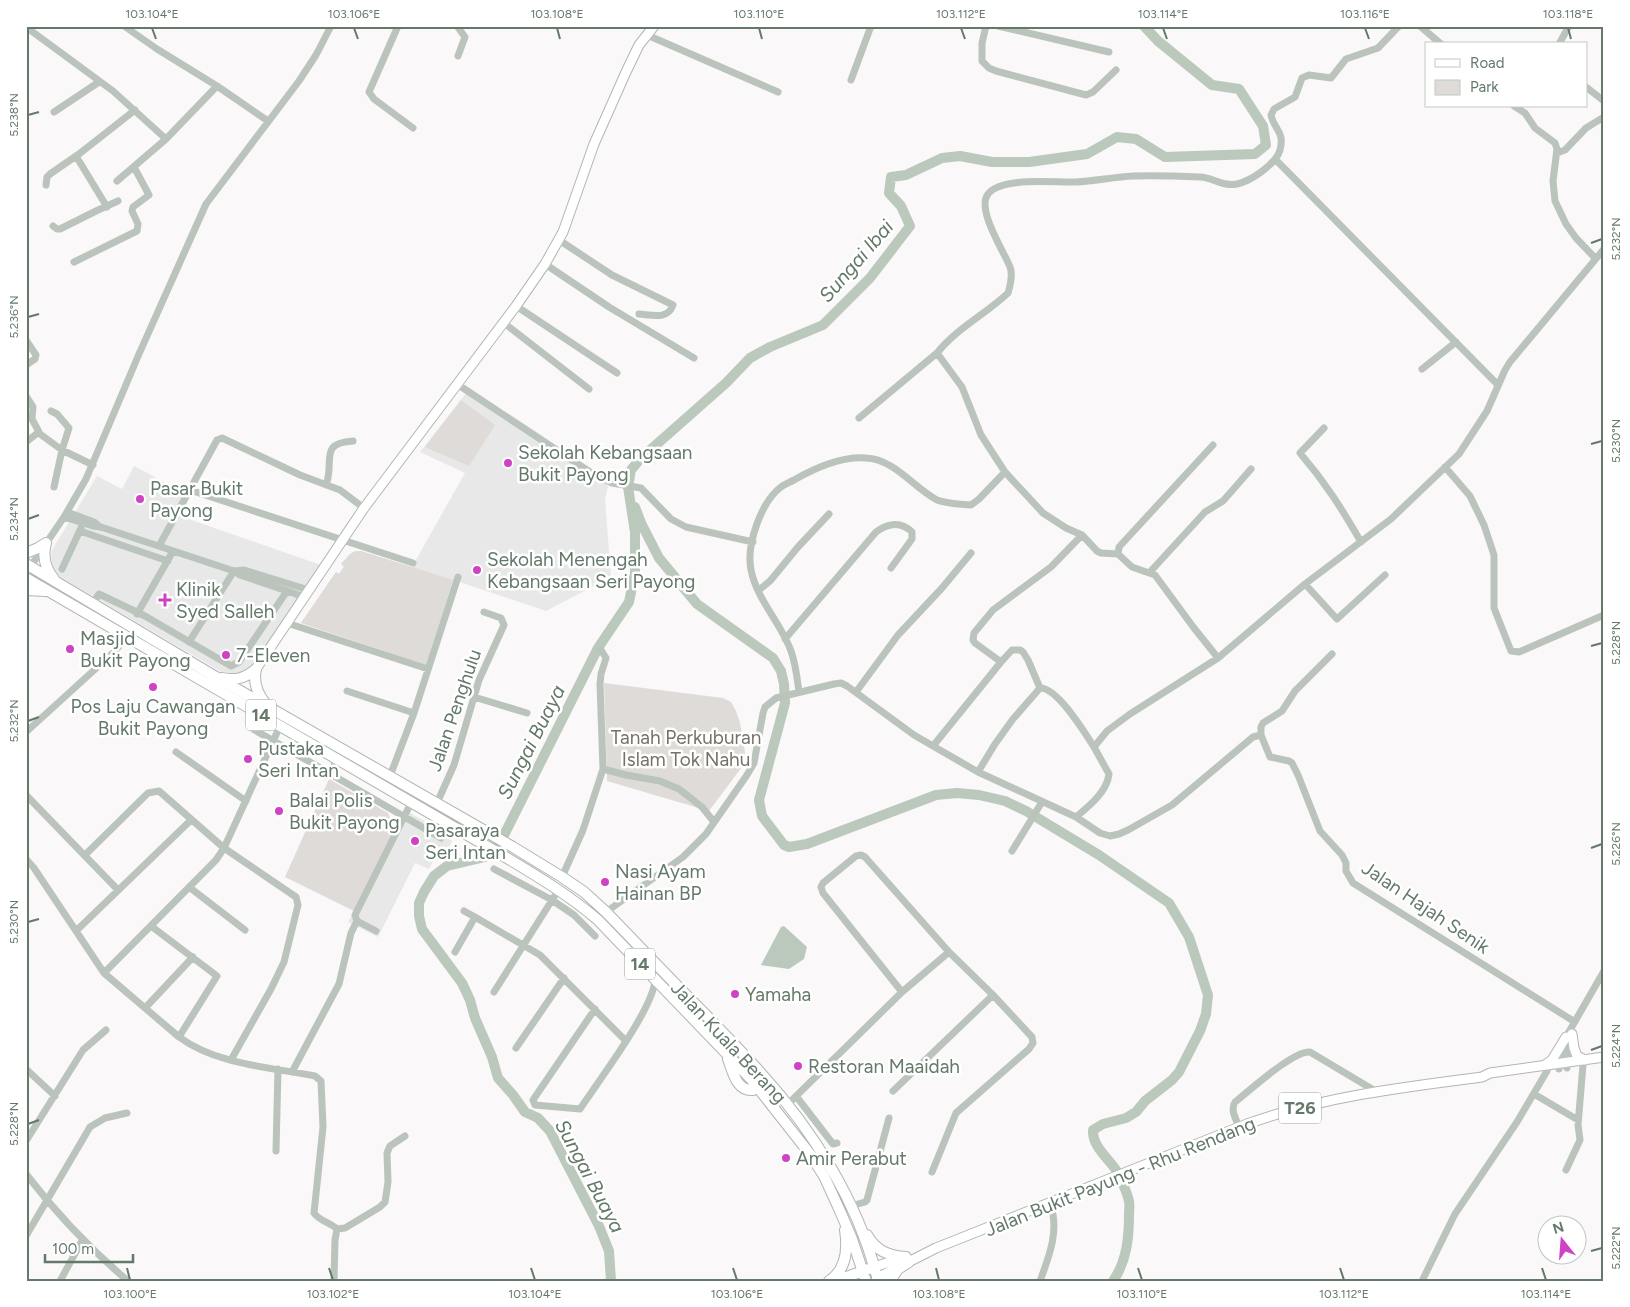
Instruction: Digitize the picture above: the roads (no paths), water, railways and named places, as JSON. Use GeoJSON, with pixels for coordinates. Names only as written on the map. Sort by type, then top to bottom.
{"type":"FeatureCollection","features":[{"type":"Feature","properties":{"kind":"highway"},"geometry":{"type":"LineString","coordinates":[[26,552],[46,543]]}},
{"type":"Feature","properties":{"kind":"highway"},"geometry":{"type":"LineString","coordinates":[[46,543],[44,554],[46,566],[55,580]]}},
{"type":"Feature","properties":{"kind":"highway","name":"Jalan Kuala Berang"},"geometry":{"type":"LineString","coordinates":[[28,568],[55,580],[216,677],[513,847],[584,892],[606,912],[760,1072],[787,1104],[835,1174],[851,1206],[874,1267]]}},
{"type":"Feature","properties":{"kind":"highway","name":"Jalan Kuala Berang"},"geometry":{"type":"LineString","coordinates":[[26,578],[507,858],[576,901],[598,920],[725,1052],[757,1087],[810,1154],[824,1176],[871,1278]]}},
{"type":"Feature","properties":{"kind":"highway"},"geometry":{"type":"LineString","coordinates":[[26,590],[48,591]]}},
{"type":"Feature","properties":{"kind":"highway"},"geometry":{"type":"LineString","coordinates":[[216,677],[240,679],[256,669]]}},
{"type":"Feature","properties":{"kind":"highway"},"geometry":{"type":"LineString","coordinates":[[256,669],[256,686],[268,707]]}},
{"type":"Feature","properties":{"kind":"highway"},"geometry":{"type":"LineString","coordinates":[[757,1087],[761,1082],[760,1072]]}},
{"type":"Feature","properties":{"kind":"highway"},"geometry":{"type":"LineString","coordinates":[[851,1206],[871,1242],[887,1254],[907,1260],[890,1281]]}},
{"type":"Feature","properties":{"kind":"highway"},"geometry":{"type":"LineString","coordinates":[[829,1281],[840,1270],[845,1257],[847,1242],[840,1211]]}},
{"type":"Feature","properties":{"kind":"highway"},"geometry":{"type":"LineString","coordinates":[[835,1281],[871,1278],[874,1267]]}},
{"type":"Feature","properties":{"kind":"main road"},"geometry":{"type":"LineString","coordinates":[[256,669],[364,508],[504,323],[545,264],[559,240],[597,137],[635,52],[654,26]]}},
{"type":"Feature","properties":{"kind":"main road"},"geometry":{"type":"LineString","coordinates":[[1571,1030],[1577,1056],[1584,1063]]}},
{"type":"Feature","properties":{"kind":"main road"},"geometry":{"type":"LineString","coordinates":[[1545,1068],[1571,1030]]}},
{"type":"Feature","properties":{"kind":"main road","name":"Jalan Bukit Payung - Rhu Rendang"},"geometry":{"type":"LineString","coordinates":[[1584,1063],[1604,1057]]}},
{"type":"Feature","properties":{"kind":"main road","name":"Jalan Bukit Payung - Rhu Rendang"},"geometry":{"type":"LineString","coordinates":[[907,1260],[1239,1127],[1295,1109],[1378,1092],[1482,1076],[1490,1073],[1604,1062]]}},
{"type":"Feature","properties":{"kind":"main road"},"geometry":{"type":"LineString","coordinates":[[874,1267],[907,1260]]}},
{"type":"Feature","properties":{"kind":"main road"},"geometry":{"type":"LineString","coordinates":[[871,1278],[907,1260]]}},
{"type":"Feature","properties":{"kind":"street"},"geometry":{"type":"LineString","coordinates":[[124,26],[268,120]]}},
{"type":"Feature","properties":{"kind":"street"},"geometry":{"type":"LineString","coordinates":[[28,568],[66,514],[84,484],[139,354],[173,281],[198,218],[212,194],[310,64],[331,26]]}},
{"type":"Feature","properties":{"kind":"street"},"geometry":{"type":"LineString","coordinates":[[398,26],[369,92],[374,99],[413,128]]}},
{"type":"Feature","properties":{"kind":"street"},"geometry":{"type":"LineString","coordinates":[[457,26],[465,37],[458,56]]}},
{"type":"Feature","properties":{"kind":"street"},"geometry":{"type":"LineString","coordinates":[[851,80],[871,26]]}},
{"type":"Feature","properties":{"kind":"street"},"geometry":{"type":"LineString","coordinates":[[986,26],[982,42],[982,61],[988,68],[996,71],[1089,95],[1116,70]]}},
{"type":"Feature","properties":{"kind":"street"},"geometry":{"type":"LineString","coordinates":[[998,26],[1109,52]]}},
{"type":"Feature","properties":{"kind":"street"},"geometry":{"type":"LineString","coordinates":[[859,418],[937,353],[974,319],[1008,293],[1011,271],[994,235],[986,210],[985,199],[989,192],[998,187],[1030,181],[1076,182],[1140,176],[1202,177],[1230,185],[1254,178],[1276,160],[1280,148],[1281,137],[1270,115],[1274,109],[1295,97],[1302,78],[1309,75],[1330,78],[1346,59],[1378,48],[1400,26]]}},
{"type":"Feature","properties":{"kind":"street"},"geometry":{"type":"LineString","coordinates":[[1420,26],[1439,42]]}},
{"type":"Feature","properties":{"kind":"street"},"geometry":{"type":"LineString","coordinates":[[1560,42],[1569,26]]}},
{"type":"Feature","properties":{"kind":"street"},"geometry":{"type":"LineString","coordinates":[[26,27],[135,110],[166,139]]}},
{"type":"Feature","properties":{"kind":"street"},"geometry":{"type":"LineString","coordinates":[[647,35],[778,92]]}},
{"type":"Feature","properties":{"kind":"street"},"geometry":{"type":"LineString","coordinates":[[54,112],[99,82]]}},
{"type":"Feature","properties":{"kind":"street"},"geometry":{"type":"LineString","coordinates":[[116,181],[166,139],[218,86]]}},
{"type":"Feature","properties":{"kind":"street"},"geometry":{"type":"LineString","coordinates":[[1588,89],[1604,101]]}},
{"type":"Feature","properties":{"kind":"street"},"geometry":{"type":"LineString","coordinates":[[46,185],[47,177],[50,174],[135,110]]}},
{"type":"Feature","properties":{"kind":"street"},"geometry":{"type":"LineString","coordinates":[[1526,110],[1535,128],[1555,144],[1557,153],[1553,181],[1556,201],[1566,224],[1595,258]]}},
{"type":"Feature","properties":{"kind":"street"},"geometry":{"type":"LineString","coordinates":[[1557,153],[1565,150],[1586,128],[1604,117]]}},
{"type":"Feature","properties":{"kind":"street"},"geometry":{"type":"LineString","coordinates":[[76,156],[106,207]]}},
{"type":"Feature","properties":{"kind":"street"},"geometry":{"type":"LineString","coordinates":[[1276,160],[1498,385]]}},
{"type":"Feature","properties":{"kind":"street"},"geometry":{"type":"LineString","coordinates":[[74,262],[137,231],[138,224],[132,211],[133,207],[149,195],[134,167]]}},
{"type":"Feature","properties":{"kind":"street"},"geometry":{"type":"LineString","coordinates":[[53,226],[56,229],[60,229],[118,201]]}},
{"type":"Feature","properties":{"kind":"street"},"geometry":{"type":"LineString","coordinates":[[559,240],[633,287],[673,305],[670,312],[662,316],[639,314]]}},
{"type":"Feature","properties":{"kind":"street"},"geometry":{"type":"LineString","coordinates":[[1094,747],[1107,731],[1130,714],[1218,658],[1305,584],[1391,519],[1459,454],[1487,411],[1510,362],[1604,249]]}},
{"type":"Feature","properties":{"kind":"street"},"geometry":{"type":"LineString","coordinates":[[545,264],[609,307],[694,358]]}},
{"type":"Feature","properties":{"kind":"street"},"geometry":{"type":"LineString","coordinates":[[516,306],[617,373]]}},
{"type":"Feature","properties":{"kind":"street"},"geometry":{"type":"LineString","coordinates":[[504,323],[589,389]]}},
{"type":"Feature","properties":{"kind":"street"},"geometry":{"type":"LineString","coordinates":[[26,340],[36,355],[35,360],[26,365]]}},
{"type":"Feature","properties":{"kind":"street"},"geometry":{"type":"LineString","coordinates":[[1422,369],[1456,342]]}},
{"type":"Feature","properties":{"kind":"street"},"geometry":{"type":"LineString","coordinates":[[937,353],[962,387],[981,436],[1005,472],[1044,513],[1059,524],[1082,535],[1101,553],[1118,554],[1132,567],[1155,575],[1218,658]]}},
{"type":"Feature","properties":{"kind":"street"},"geometry":{"type":"LineString","coordinates":[[457,384],[593,474],[618,484],[638,486],[677,523],[686,527],[753,542]]}},
{"type":"Feature","properties":{"kind":"street"},"geometry":{"type":"LineString","coordinates":[[26,396],[33,407],[32,419],[39,432],[62,450],[93,465]]}},
{"type":"Feature","properties":{"kind":"street"},"geometry":{"type":"LineString","coordinates":[[51,411],[57,414],[69,428],[54,487]]}},
{"type":"Feature","properties":{"kind":"street"},"geometry":{"type":"LineString","coordinates":[[1324,428],[1300,453],[1324,481],[1361,542]]}},
{"type":"Feature","properties":{"kind":"street"},"geometry":{"type":"LineString","coordinates":[[26,442],[39,432]]}},
{"type":"Feature","properties":{"kind":"street"},"geometry":{"type":"LineString","coordinates":[[159,546],[217,440],[222,438],[300,476],[340,490],[364,508]]}},
{"type":"Feature","properties":{"kind":"street"},"geometry":{"type":"LineString","coordinates":[[326,485],[330,475],[330,451],[334,445],[353,441]]}},
{"type":"Feature","properties":{"kind":"street"},"geometry":{"type":"LineString","coordinates":[[1118,554],[1119,547],[1213,445]]}},
{"type":"Feature","properties":{"kind":"street"},"geometry":{"type":"LineString","coordinates":[[796,693],[796,671],[791,652],[759,590],[751,569],[753,542],[759,517],[769,500],[781,487],[804,474],[832,463],[867,458],[895,469],[939,501],[971,505],[979,500],[1005,472]]}},
{"type":"Feature","properties":{"kind":"street"},"geometry":{"type":"LineString","coordinates":[[1445,467],[1470,496],[1484,525],[1494,555],[1494,608],[1512,651],[1519,652],[1604,615]]}},
{"type":"Feature","properties":{"kind":"street"},"geometry":{"type":"LineString","coordinates":[[1150,572],[1205,512],[1223,501],[1251,469]]}},
{"type":"Feature","properties":{"kind":"street"},"geometry":{"type":"LineString","coordinates":[[190,490],[413,563]]}},
{"type":"Feature","properties":{"kind":"street"},"geometry":{"type":"LineString","coordinates":[[66,514],[84,523],[234,571],[240,575],[287,591],[307,593]]}},
{"type":"Feature","properties":{"kind":"street"},"geometry":{"type":"LineString","coordinates":[[66,514],[94,522],[101,527]]}},
{"type":"Feature","properties":{"kind":"street"},"geometry":{"type":"LineString","coordinates":[[759,590],[770,581],[798,546],[829,514]]}},
{"type":"Feature","properties":{"kind":"street"},"geometry":{"type":"LineString","coordinates":[[62,569],[84,523]]}},
{"type":"Feature","properties":{"kind":"street"},"geometry":{"type":"LineString","coordinates":[[785,639],[876,532],[890,525],[903,525],[912,532],[912,539],[891,568]]}},
{"type":"Feature","properties":{"kind":"street"},"geometry":{"type":"LineString","coordinates":[[80,531],[168,561]]}},
{"type":"Feature","properties":{"kind":"street"},"geometry":{"type":"LineString","coordinates":[[1001,662],[975,643],[973,640],[974,633],[993,610],[1051,567],[1082,535]]}},
{"type":"Feature","properties":{"kind":"street"},"geometry":{"type":"LineString","coordinates":[[137,614],[174,551]]}},
{"type":"Feature","properties":{"kind":"street"},"geometry":{"type":"LineString","coordinates":[[856,692],[898,635],[942,588],[971,553]]}},
{"type":"Feature","properties":{"kind":"street"},"geometry":{"type":"LineString","coordinates":[[234,571],[244,570],[307,593]]}},
{"type":"Feature","properties":{"kind":"street"},"geometry":{"type":"LineString","coordinates":[[189,642],[234,571]]}},
{"type":"Feature","properties":{"kind":"street"},"geometry":{"type":"LineString","coordinates":[[1305,584],[1337,619],[1385,575]]}},
{"type":"Feature","properties":{"kind":"street"},"geometry":{"type":"LineString","coordinates":[[390,776],[414,713],[458,577]]}},
{"type":"Feature","properties":{"kind":"street"},"geometry":{"type":"LineString","coordinates":[[93,603],[99,594],[137,614],[145,616],[228,664],[235,665],[239,662],[287,591]]}},
{"type":"Feature","properties":{"kind":"street","name":"Jalan Penghulu"},"geometry":{"type":"LineString","coordinates":[[437,803],[454,765],[482,672],[504,625],[501,618],[484,612]]}},
{"type":"Feature","properties":{"kind":"street"},"geometry":{"type":"LineString","coordinates":[[287,623],[428,669]]}},
{"type":"Feature","properties":{"kind":"street"},"geometry":{"type":"LineString","coordinates":[[26,732],[114,652],[127,637]]}},
{"type":"Feature","properties":{"kind":"street"},"geometry":{"type":"LineString","coordinates":[[933,746],[1012,650],[1016,649],[1023,652],[1040,688]]}},
{"type":"Feature","properties":{"kind":"street"},"geometry":{"type":"LineString","coordinates":[[562,877],[583,830],[603,769],[600,684],[606,658],[601,650]]}},
{"type":"Feature","properties":{"kind":"street"},"geometry":{"type":"LineString","coordinates":[[606,912],[691,850],[700,841],[754,762],[762,714],[765,707],[776,698],[841,683],[914,735],[978,772],[1076,817],[1100,833],[1110,836],[1119,834],[1172,805],[1252,737],[1261,735],[1263,723],[1282,710],[1295,691],[1332,654]]}},
{"type":"Feature","properties":{"kind":"street"},"geometry":{"type":"LineString","coordinates":[[1040,688],[1047,689],[1077,721],[1110,774],[1107,786],[1076,817]]}},
{"type":"Feature","properties":{"kind":"street"},"geometry":{"type":"LineString","coordinates":[[978,772],[1013,719],[1040,688]]}},
{"type":"Feature","properties":{"kind":"street"},"geometry":{"type":"LineString","coordinates":[[346,691],[414,713]]}},
{"type":"Feature","properties":{"kind":"street"},"geometry":{"type":"LineString","coordinates":[[474,697],[527,713]]}},
{"type":"Feature","properties":{"kind":"street"},"geometry":{"type":"LineString","coordinates":[[260,715],[253,729],[441,838]]}},
{"type":"Feature","properties":{"kind":"street"},"geometry":{"type":"LineString","coordinates":[[104,973],[216,860],[224,848],[280,726]]}},
{"type":"Feature","properties":{"kind":"street","name":"Jalan Hajah Senik"},"geometry":{"type":"LineString","coordinates":[[1261,735],[1270,758],[1292,763],[1320,831],[1342,855],[1346,863],[1346,871],[1353,883],[1571,1030]]}},
{"type":"Feature","properties":{"kind":"street"},"geometry":{"type":"LineString","coordinates":[[176,752],[246,801]]}},
{"type":"Feature","properties":{"kind":"street"},"geometry":{"type":"LineString","coordinates":[[330,773],[337,759]]}},
{"type":"Feature","properties":{"kind":"street"},"geometry":{"type":"LineString","coordinates":[[603,769],[660,781],[679,789],[702,807],[714,822]]}},
{"type":"Feature","properties":{"kind":"street"},"geometry":{"type":"LineString","coordinates":[[84,855],[151,792],[159,791],[224,848],[298,899],[284,962],[271,990],[231,1060]]}},
{"type":"Feature","properties":{"kind":"street"},"geometry":{"type":"LineString","coordinates":[[26,794],[118,890]]}},
{"type":"Feature","properties":{"kind":"street"},"geometry":{"type":"LineString","coordinates":[[1012,851],[1042,802]]}},
{"type":"Feature","properties":{"kind":"street"},"geometry":{"type":"LineString","coordinates":[[376,931],[357,921],[355,915],[411,803]]}},
{"type":"Feature","properties":{"kind":"street"},"geometry":{"type":"LineString","coordinates":[[76,931],[191,820]]}},
{"type":"Feature","properties":{"kind":"street"},"geometry":{"type":"LineString","coordinates":[[902,992],[823,893],[821,887],[823,883],[861,854],[949,952],[1032,1037],[1032,1043],[1029,1048],[956,1113],[932,1172]]}},
{"type":"Feature","properties":{"kind":"street"},"geometry":{"type":"LineString","coordinates":[[26,859],[34,868],[104,973],[179,1037],[191,1046],[231,1060],[316,1076],[322,1081],[323,1127],[314,1213],[316,1217],[337,1229],[345,1228],[380,1207],[385,1202],[388,1182],[387,1153],[390,1146],[405,1136]]}},
{"type":"Feature","properties":{"kind":"street"},"geometry":{"type":"LineString","coordinates":[[494,869],[552,900],[574,915],[595,936]]}},
{"type":"Feature","properties":{"kind":"street"},"geometry":{"type":"LineString","coordinates":[[189,887],[245,930]]}},
{"type":"Feature","properties":{"kind":"street"},"geometry":{"type":"LineString","coordinates":[[494,992],[559,889]]}},
{"type":"Feature","properties":{"kind":"street"},"geometry":{"type":"LineString","coordinates":[[464,911],[524,944],[540,955],[626,1041]]}},
{"type":"Feature","properties":{"kind":"street"},"geometry":{"type":"LineString","coordinates":[[455,952],[475,917]]}},
{"type":"Feature","properties":{"kind":"street"},"geometry":{"type":"LineString","coordinates":[[292,1072],[339,984],[351,933],[357,921]]}},
{"type":"Feature","properties":{"kind":"street"},"geometry":{"type":"LineString","coordinates":[[150,926],[218,976],[179,1037]]}},
{"type":"Feature","properties":{"kind":"street"},"geometry":{"type":"LineString","coordinates":[[787,1104],[902,992],[949,952]]}},
{"type":"Feature","properties":{"kind":"street"},"geometry":{"type":"LineString","coordinates":[[146,1007],[193,958]]}},
{"type":"Feature","properties":{"kind":"street"},"geometry":{"type":"LineString","coordinates":[[1563,1066],[1571,1030],[1604,971]]}},
{"type":"Feature","properties":{"kind":"street"},"geometry":{"type":"LineString","coordinates":[[516,1048],[564,978]]}},
{"type":"Feature","properties":{"kind":"street"},"geometry":{"type":"LineString","coordinates":[[595,1009],[533,1100],[534,1105],[580,1109],[626,1041],[652,994],[655,979]]}},
{"type":"Feature","properties":{"kind":"street"},"geometry":{"type":"LineString","coordinates":[[893,1091],[993,995]]}},
{"type":"Feature","properties":{"kind":"street"},"geometry":{"type":"LineString","coordinates":[[26,1141],[29,1131],[55,1096],[83,1050],[106,1030]]}},
{"type":"Feature","properties":{"kind":"street"},"geometry":{"type":"LineString","coordinates":[[1239,1127],[1233,1111],[1235,1102],[1277,1068],[1304,1052],[1310,1052],[1378,1092]]}},
{"type":"Feature","properties":{"kind":"street"},"geometry":{"type":"LineString","coordinates":[[1566,1170],[1580,1140],[1578,1120],[1584,1063]]}},
{"type":"Feature","properties":{"kind":"street"},"geometry":{"type":"LineString","coordinates":[[1422,1281],[1455,1214],[1517,1122],[1534,1094],[1545,1068]]}},
{"type":"Feature","properties":{"kind":"street"},"geometry":{"type":"LineString","coordinates":[[276,1151],[278,1069]]}},
{"type":"Feature","properties":{"kind":"street"},"geometry":{"type":"LineString","coordinates":[[26,1070],[55,1096]]}},
{"type":"Feature","properties":{"kind":"street"},"geometry":{"type":"LineString","coordinates":[[1534,1094],[1578,1120]]}},
{"type":"Feature","properties":{"kind":"street"},"geometry":{"type":"LineString","coordinates":[[796,1096],[833,1144],[837,1143]]}},
{"type":"Feature","properties":{"kind":"street"},"geometry":{"type":"LineString","coordinates":[[798,1119],[808,1111]]}},
{"type":"Feature","properties":{"kind":"street"},"geometry":{"type":"LineString","coordinates":[[26,1236],[48,1202],[90,1127],[104,1118],[127,1113]]}},
{"type":"Feature","properties":{"kind":"street"},"geometry":{"type":"LineString","coordinates":[[851,1206],[867,1200],[889,1118]]}},
{"type":"Feature","properties":{"kind":"street"},"geometry":{"type":"LineString","coordinates":[[26,1174],[48,1202],[83,1240],[124,1279]]}},
{"type":"Feature","properties":{"kind":"street"},"geometry":{"type":"LineString","coordinates":[[1040,1281],[1053,1238],[1054,1218],[1050,1204]]}},
{"type":"Feature","properties":{"kind":"street"},"geometry":{"type":"LineString","coordinates":[[334,1281],[334,1245],[337,1229]]}},
{"type":"Feature","properties":{"kind":"street"},"geometry":{"type":"LineString","coordinates":[[60,1281],[83,1240]]}},
{"type":"Feature","properties":{"kind":"waterway","name":"Sungai Ibai"},"geometry":{"type":"LineString","coordinates":[[611,1281],[609,1251],[599,1226],[550,1131],[538,1118],[525,1112],[498,1078],[492,1057],[462,983],[422,929],[419,903],[434,876],[447,866],[485,857],[499,845],[598,648],[629,602],[635,573],[635,532],[628,487],[631,470],[640,459],[726,383],[750,358],[770,347],[823,325],[870,278],[910,226],[901,206],[889,193],[891,177],[906,175],[942,158],[960,156],[992,162],[1029,162],[1087,154],[1117,137],[1136,139],[1165,157],[1255,154],[1266,145],[1263,126],[1239,89],[1212,85],[1158,41],[1144,26]]}},
{"type":"Feature","properties":{"kind":"waterway"},"geometry":{"type":"LineString","coordinates":[[635,507],[659,558],[697,604],[773,658],[781,671],[785,703],[759,800],[762,816],[784,845],[789,847],[807,844],[936,795],[957,793],[979,795],[1005,801],[1026,811],[1099,855],[1169,903],[1189,937],[1208,995],[1206,1014],[1200,1031],[1179,1072],[1172,1080],[1145,1101],[1136,1112],[1126,1118],[1103,1124],[1093,1130],[1093,1136],[1101,1152],[1116,1170],[1126,1190],[1129,1204],[1126,1249],[1118,1273],[1113,1281]]}},
{"type":"Feature","properties":{"kind":"place","name":"Sekolah Kebangsaan Bukit Payong"},"geometry":{"type":"Point","coordinates":[508,463]}},
{"type":"Feature","properties":{"kind":"place","name":"Pasar Bukit Payong"},"geometry":{"type":"Point","coordinates":[140,499]}},
{"type":"Feature","properties":{"kind":"place","name":"Sekolah Menengah Kebangsaan Seri Payong"},"geometry":{"type":"Point","coordinates":[477,570]}},
{"type":"Feature","properties":{"kind":"place","name":"Klinik Syed Salleh"},"geometry":{"type":"Point","coordinates":[165,600]}},
{"type":"Feature","properties":{"kind":"place","name":"Masjid Bukit Payong"},"geometry":{"type":"Point","coordinates":[70,649]}},
{"type":"Feature","properties":{"kind":"place","name":"7-Eleven"},"geometry":{"type":"Point","coordinates":[226,655]}},
{"type":"Feature","properties":{"kind":"place","name":"Pos Laju Cawangan Bukit Payong"},"geometry":{"type":"Point","coordinates":[153,687]}},
{"type":"Feature","properties":{"kind":"place","name":"Pustaka Seri Intan"},"geometry":{"type":"Point","coordinates":[248,759]}},
{"type":"Feature","properties":{"kind":"place","name":"Balai Polis Bukit Payong"},"geometry":{"type":"Point","coordinates":[279,811]}},
{"type":"Feature","properties":{"kind":"place","name":"Pasaraya Seri Intan"},"geometry":{"type":"Point","coordinates":[415,841]}},
{"type":"Feature","properties":{"kind":"place","name":"Nasi Ayam Hainan BP"},"geometry":{"type":"Point","coordinates":[605,882]}},
{"type":"Feature","properties":{"kind":"place","name":"Yamaha"},"geometry":{"type":"Point","coordinates":[735,994]}},
{"type":"Feature","properties":{"kind":"place","name":"Restoran Maaidah"},"geometry":{"type":"Point","coordinates":[798,1066]}},
{"type":"Feature","properties":{"kind":"place","name":"Amir Perabut"},"geometry":{"type":"Point","coordinates":[786,1158]}},
{"type":"Feature","properties":{"kind":"park label","name":"Tanah Perkuburan Islam Tok Nahu"},"geometry":{"type":"Point","coordinates":[686,748]}},
{"type":"Feature","properties":{"kind":"water label","name":"Sungai Buaya"},"geometry":{"type":"Point","coordinates":[531,742]}},
{"type":"Feature","properties":{"kind":"water label","name":"Sungai Buaya"},"geometry":{"type":"Point","coordinates":[590,1176]}}]}
